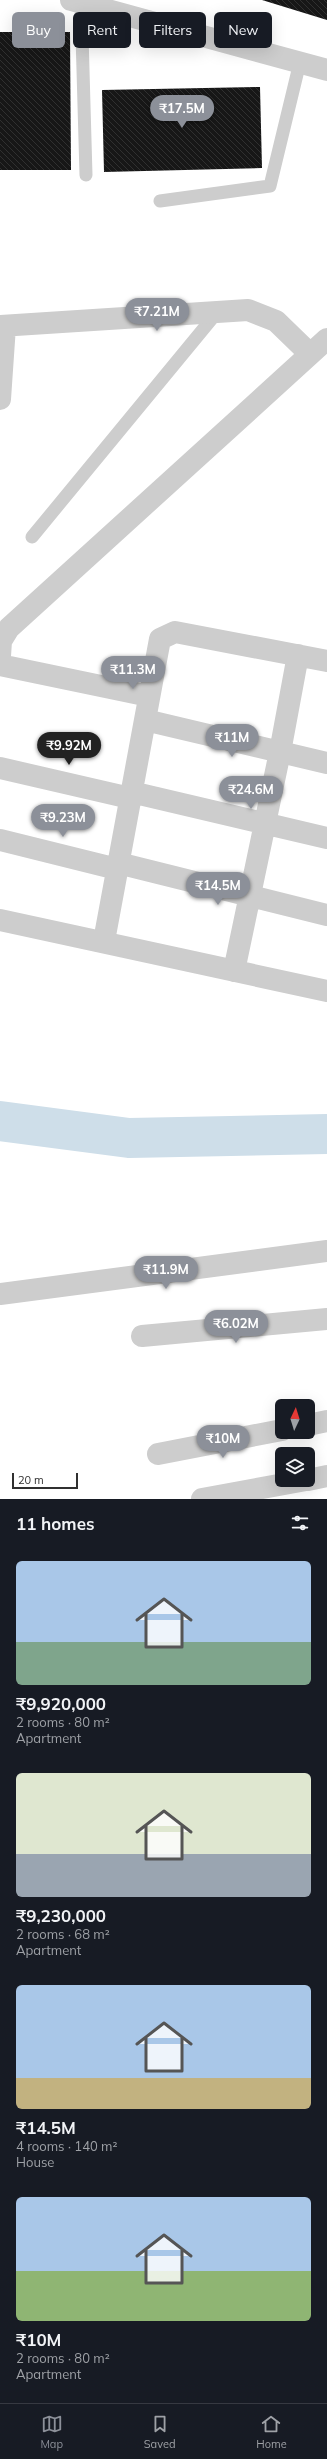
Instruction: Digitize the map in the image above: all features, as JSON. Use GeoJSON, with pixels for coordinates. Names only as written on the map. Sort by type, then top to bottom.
{"type":"FeatureCollection","features":[{"type":"Feature","properties":{"kind":"street"},"geometry":{"type":"LineString","coordinates":[[78,1],[327,70]]}},
{"type":"Feature","properties":{"kind":"street"},"geometry":{"type":"LineString","coordinates":[[0,399],[2,326],[219,310],[248,310],[276,321],[322,347],[4,621],[0,656]]}},
{"type":"Feature","properties":{"kind":"street"},"geometry":{"type":"LineString","coordinates":[[104,941],[160,639],[175,632],[327,661]]}},
{"type":"Feature","properties":{"kind":"street"},"geometry":{"type":"LineString","coordinates":[[234,971],[280,752],[298,655]]}},
{"type":"Feature","properties":{"kind":"street"},"geometry":{"type":"LineString","coordinates":[[0,666],[150,696]]}},
{"type":"Feature","properties":{"kind":"street"},"geometry":{"type":"LineString","coordinates":[[145,720],[327,762]]}},
{"type":"Feature","properties":{"kind":"street"},"geometry":{"type":"LineString","coordinates":[[0,768],[327,838]]}},
{"type":"Feature","properties":{"kind":"street"},"geometry":{"type":"LineString","coordinates":[[0,840],[250,896],[327,915]]}},
{"type":"Feature","properties":{"kind":"street"},"geometry":{"type":"LineString","coordinates":[[0,920],[104,941],[327,991]]}},
{"type":"Feature","properties":{"kind":"street"},"geometry":{"type":"LineString","coordinates":[[0,1294],[327,1251]]}},
{"type":"Feature","properties":{"kind":"street"},"geometry":{"type":"LineString","coordinates":[[142,1336],[327,1321]]}},
{"type":"Feature","properties":{"kind":"street"},"geometry":{"type":"LineString","coordinates":[[315,1424],[327,1421]]}},
{"type":"Feature","properties":{"kind":"street"},"geometry":{"type":"LineString","coordinates":[[158,1454],[275,1431]]}},
{"type":"Feature","properties":{"kind":"street"},"geometry":{"type":"LineString","coordinates":[[315,1478],[327,1476]]}},
{"type":"Feature","properties":{"kind":"street"},"geometry":{"type":"LineString","coordinates":[[202,1499],[275,1486]]}},
{"type":"Feature","properties":{"kind":"lane"},"geometry":{"type":"LineString","coordinates":[[78,1],[86,175]]}},
{"type":"Feature","properties":{"kind":"lane"},"geometry":{"type":"LineString","coordinates":[[160,201],[270,186],[300,62]]}},
{"type":"Feature","properties":{"kind":"lane"},"geometry":{"type":"LineString","coordinates":[[32,537],[219,310]]}},
{"type":"Feature","properties":{"kind":"building"},"geometry":{"type":"Polygon","coordinates":[[[262,0],[327,0],[327,20],[262,0]]]}},
{"type":"Feature","properties":{"kind":"building"},"geometry":{"type":"Polygon","coordinates":[[[0,32],[12,32],[12,48],[65,48],[65,32],[70,32],[71,170],[0,170],[0,32]]]}},
{"type":"Feature","properties":{"kind":"building"},"geometry":{"type":"Polygon","coordinates":[[[260,87],[262,168],[104,172],[102,90],[260,87]]]}},
{"type":"Feature","properties":{"kind":"waterway"},"geometry":{"type":"LineString","coordinates":[[0,1121],[129,1138],[327,1134]]}}]}
